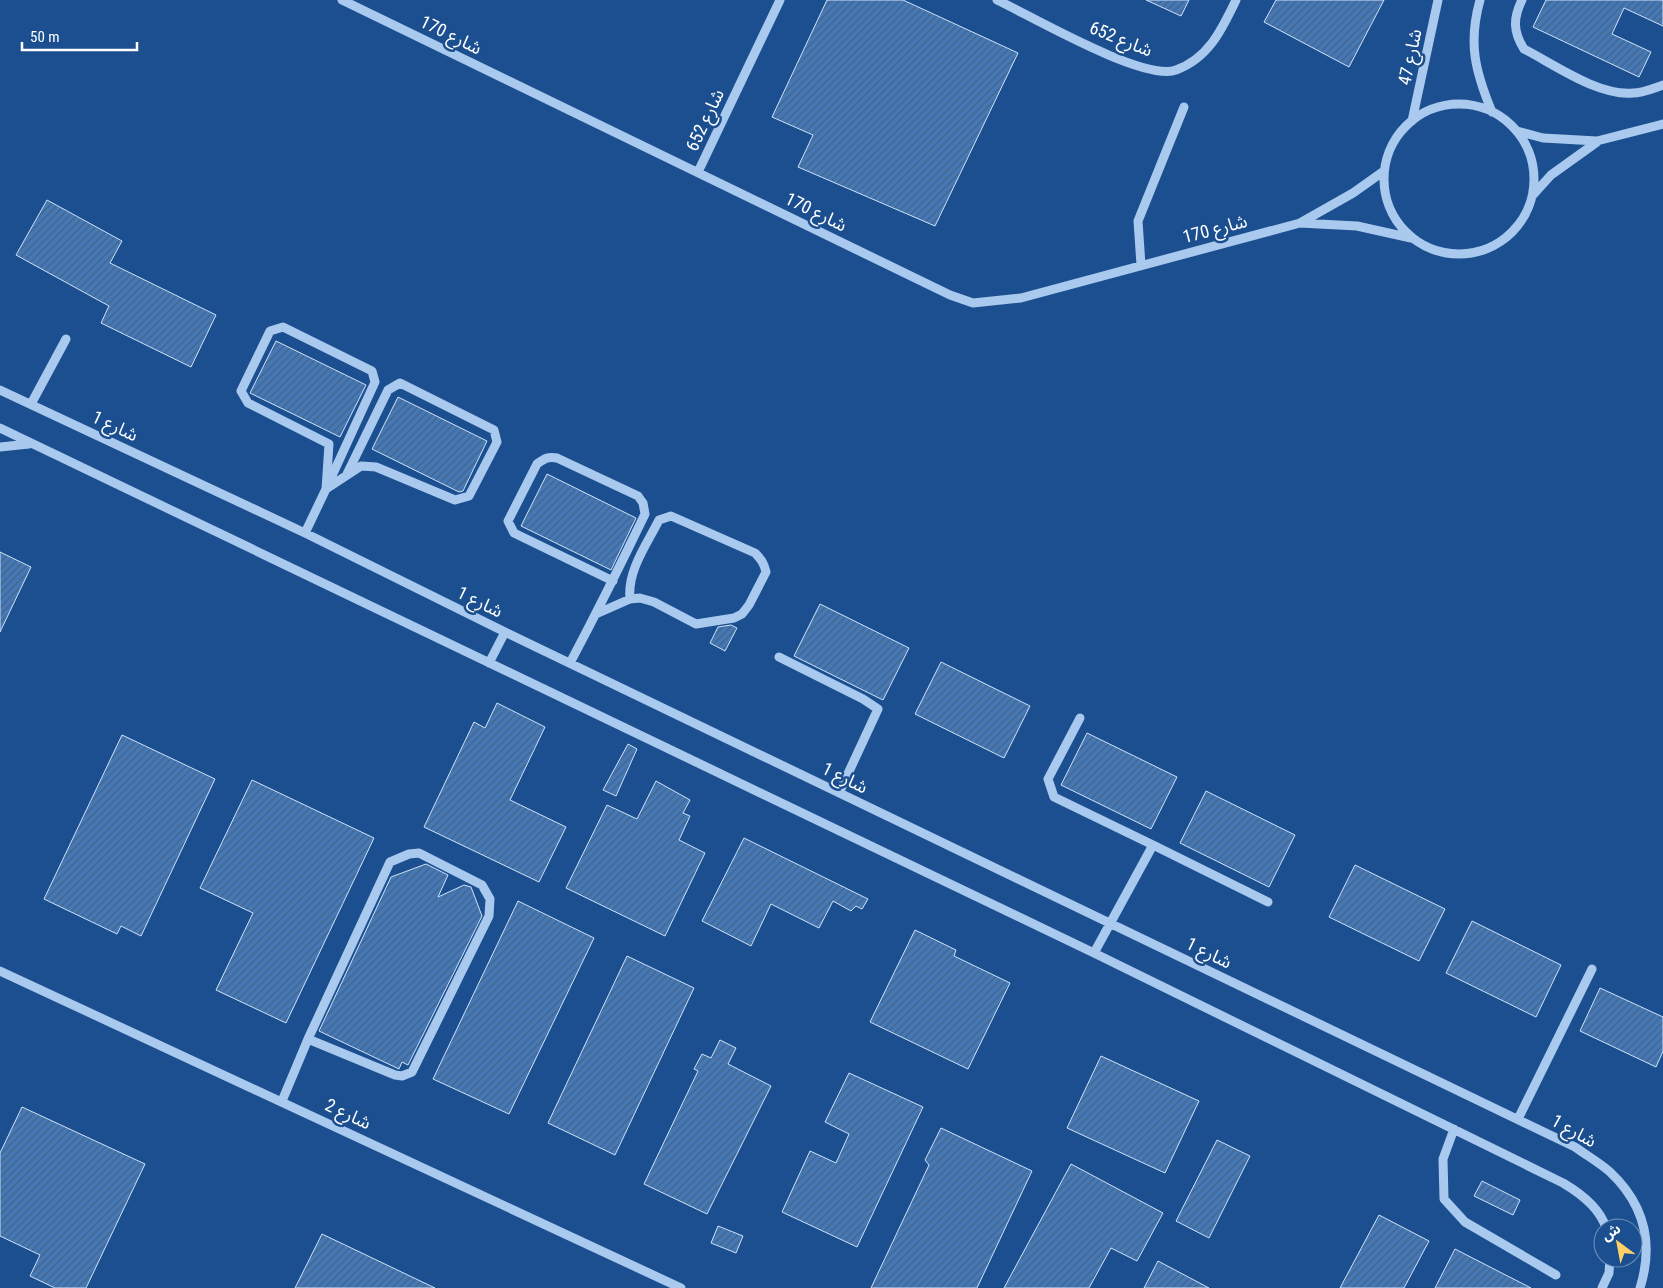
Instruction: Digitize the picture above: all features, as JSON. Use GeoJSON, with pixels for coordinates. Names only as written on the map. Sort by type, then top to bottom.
{"type":"FeatureCollection","features":[{"type":"Feature","properties":{"kind":"street","name":"شارع 170"},"geometry":{"type":"LineString","coordinates":[[342,0],[950,296],[973,303],[1022,298],[1300,223],[1353,193],[1384,171]]}},
{"type":"Feature","properties":{"kind":"street","name":"شارع 652"},"geometry":{"type":"LineString","coordinates":[[698,172],[780,0]]}},
{"type":"Feature","properties":{"kind":"street","name":"شارع 652"},"geometry":{"type":"LineString","coordinates":[[997,0],[1127,64],[1151,70],[1174,71],[1201,56],[1220,34],[1236,0]]}},
{"type":"Feature","properties":{"kind":"street","name":"شارع 47"},"geometry":{"type":"LineString","coordinates":[[1412,121],[1438,0]]}},
{"type":"Feature","properties":{"kind":"street"},"geometry":{"type":"LineString","coordinates":[[1480,0],[1473,23],[1474,57],[1481,86],[1492,112]]}},
{"type":"Feature","properties":{"kind":"street"},"geometry":{"type":"LineString","coordinates":[[1522,0],[1515,18],[1515,29],[1517,38],[1524,49],[1597,87],[1614,93],[1635,93],[1663,85]]}},
{"type":"Feature","properties":{"kind":"street"},"geometry":{"type":"LineString","coordinates":[[1459,104],[1476,106],[1492,112],[1517,131],[1529,151],[1534,173],[1532,196],[1526,214],[1515,229],[1500,242],[1483,250],[1465,254],[1446,254],[1427,248],[1411,238],[1398,224],[1389,208],[1384,190],[1384,171],[1389,152],[1398,135],[1412,121],[1426,112],[1442,106],[1459,104]]}},
{"type":"Feature","properties":{"kind":"street"},"geometry":{"type":"LineString","coordinates":[[1141,265],[1138,221],[1184,107]]}},
{"type":"Feature","properties":{"kind":"street"},"geometry":{"type":"LineString","coordinates":[[1517,131],[1543,138],[1597,141],[1663,124]]}},
{"type":"Feature","properties":{"kind":"street"},"geometry":{"type":"LineString","coordinates":[[1532,196],[1551,175],[1597,141]]}},
{"type":"Feature","properties":{"kind":"street","name":"شارع 170"},"geometry":{"type":"LineString","coordinates":[[1300,223],[1357,226],[1411,238]]}},
{"type":"Feature","properties":{"kind":"street"},"geometry":{"type":"LineString","coordinates":[[305,533],[326,489],[375,382],[372,371],[283,327],[270,331],[240,391],[248,404],[329,444],[326,489]]}},
{"type":"Feature","properties":{"kind":"street"},"geometry":{"type":"LineString","coordinates":[[31,404],[66,339]]}},
{"type":"Feature","properties":{"kind":"street"},"geometry":{"type":"LineString","coordinates":[[326,489],[361,466],[376,467],[455,500],[469,496],[497,442],[494,430],[400,383],[388,390],[347,474]]}},
{"type":"Feature","properties":{"kind":"street","name":"شارع 1"},"geometry":{"type":"LineString","coordinates":[[0,390],[305,533],[505,632],[1575,1147],[1609,1171],[1628,1193],[1645,1229],[1648,1249],[1640,1288]]}},
{"type":"Feature","properties":{"kind":"street"},"geometry":{"type":"LineString","coordinates":[[0,428],[1094,954],[1454,1130],[1580,1193],[1595,1209],[1600,1218]]}},
{"type":"Feature","properties":{"kind":"street"},"geometry":{"type":"LineString","coordinates":[[0,447],[32,444]]}},
{"type":"Feature","properties":{"kind":"street"},"geometry":{"type":"LineString","coordinates":[[570,663],[613,581],[645,514],[643,502],[638,496],[557,458],[543,459],[537,464],[508,521],[510,528],[522,537],[613,581]]}},
{"type":"Feature","properties":{"kind":"street"},"geometry":{"type":"LineString","coordinates":[[596,614],[630,599],[640,598],[654,602],[696,624],[734,618],[742,614],[749,605],[766,572],[765,567],[762,560],[755,553],[671,516],[666,516],[659,520],[634,570],[629,591],[630,599]]}},
{"type":"Feature","properties":{"kind":"street"},"geometry":{"type":"LineString","coordinates":[[489,663],[505,632]]}},
{"type":"Feature","properties":{"kind":"street"},"geometry":{"type":"LineString","coordinates":[[779,657],[863,699],[878,709],[839,793]]}},
{"type":"Feature","properties":{"kind":"street"},"geometry":{"type":"LineString","coordinates":[[1080,718],[1048,779],[1054,797],[1268,902]]}},
{"type":"Feature","properties":{"kind":"street"},"geometry":{"type":"LineString","coordinates":[[1094,954],[1153,845]]}},
{"type":"Feature","properties":{"kind":"street"},"geometry":{"type":"LineString","coordinates":[[282,1101],[308,1039],[390,862],[409,854],[419,854],[482,885],[490,900],[489,916],[412,1072],[402,1076],[396,1075],[308,1039]]}},
{"type":"Feature","properties":{"kind":"street"},"geometry":{"type":"LineString","coordinates":[[1518,1120],[1592,969]]}},
{"type":"Feature","properties":{"kind":"street","name":"شارع 2"},"geometry":{"type":"LineString","coordinates":[[0,971],[681,1288]]}},
{"type":"Feature","properties":{"kind":"street"},"geometry":{"type":"LineString","coordinates":[[1454,1130],[1443,1159],[1444,1199],[1465,1222],[1556,1275]]}},
{"type":"Feature","properties":{"kind":"street"},"geometry":{"type":"LineString","coordinates":[[1602,1288],[1609,1268]]}},
{"type":"Feature","properties":{"kind":"building"},"geometry":{"type":"Polygon","coordinates":[[[827,0],[903,0],[1018,53],[935,226],[798,167],[813,135],[772,117],[827,0]]]}},
{"type":"Feature","properties":{"kind":"building"},"geometry":{"type":"Polygon","coordinates":[[[1146,0],[1189,0],[1181,16],[1146,0]]]}},
{"type":"Feature","properties":{"kind":"building"},"geometry":{"type":"Polygon","coordinates":[[[1276,0],[1384,0],[1349,67],[1264,22],[1276,0]]]}},
{"type":"Feature","properties":{"kind":"building"},"geometry":{"type":"Polygon","coordinates":[[[1546,0],[1663,0],[1663,26],[1624,8],[1612,34],[1651,52],[1639,77],[1533,27],[1546,0]]]}},
{"type":"Feature","properties":{"kind":"building"},"geometry":{"type":"Polygon","coordinates":[[[47,200],[122,241],[110,263],[216,315],[191,367],[101,323],[109,306],[16,255],[47,200]]]}},
{"type":"Feature","properties":{"kind":"building"},"geometry":{"type":"Polygon","coordinates":[[[276,341],[366,385],[340,437],[250,393],[276,341]]]}},
{"type":"Feature","properties":{"kind":"building"},"geometry":{"type":"Polygon","coordinates":[[[398,397],[487,441],[463,491],[459,492],[372,449],[398,397]]]}},
{"type":"Feature","properties":{"kind":"building"},"geometry":{"type":"Polygon","coordinates":[[[547,474],[636,518],[611,570],[521,526],[547,474]]]}},
{"type":"Feature","properties":{"kind":"building"},"geometry":{"type":"Polygon","coordinates":[[[0,552],[31,567],[0,632],[0,552]]]}},
{"type":"Feature","properties":{"kind":"building"},"geometry":{"type":"Polygon","coordinates":[[[820,604],[909,648],[883,700],[794,656],[820,604]]]}},
{"type":"Feature","properties":{"kind":"building"},"geometry":{"type":"Polygon","coordinates":[[[731,625],[737,628],[725,651],[710,643],[718,627],[731,625]]]}},
{"type":"Feature","properties":{"kind":"building"},"geometry":{"type":"Polygon","coordinates":[[[941,662],[1030,706],[1004,758],[915,714],[941,662]]]}},
{"type":"Feature","properties":{"kind":"building"},"geometry":{"type":"Polygon","coordinates":[[[497,703],[545,727],[510,800],[566,827],[539,882],[424,827],[474,722],[485,728],[497,703]]]}},
{"type":"Feature","properties":{"kind":"building"},"geometry":{"type":"Polygon","coordinates":[[[1087,733],[1177,777],[1151,829],[1061,785],[1087,733]]]}},
{"type":"Feature","properties":{"kind":"building"},"geometry":{"type":"Polygon","coordinates":[[[122,735],[215,779],[141,936],[121,926],[117,934],[44,899],[122,735]]]}},
{"type":"Feature","properties":{"kind":"building"},"geometry":{"type":"Polygon","coordinates":[[[628,744],[637,749],[616,796],[603,790],[628,744]]]}},
{"type":"Feature","properties":{"kind":"building"},"geometry":{"type":"Polygon","coordinates":[[[252,780],[374,838],[286,1023],[216,990],[253,913],[200,888],[252,780]]]}},
{"type":"Feature","properties":{"kind":"building"},"geometry":{"type":"Polygon","coordinates":[[[656,781],[690,800],[683,813],[690,816],[679,840],[705,853],[665,936],[566,888],[607,805],[637,819],[656,781]]]}},
{"type":"Feature","properties":{"kind":"building"},"geometry":{"type":"Polygon","coordinates":[[[1206,791],[1295,835],[1269,887],[1180,843],[1206,791]]]}},
{"type":"Feature","properties":{"kind":"building"},"geometry":{"type":"Polygon","coordinates":[[[744,838],[868,899],[862,909],[856,906],[851,911],[833,901],[819,928],[771,904],[751,946],[702,921],[744,838]]]}},
{"type":"Feature","properties":{"kind":"building"},"geometry":{"type":"Polygon","coordinates":[[[426,864],[448,875],[438,897],[464,885],[471,887],[482,916],[408,1065],[402,1062],[399,1069],[319,1031],[391,877],[426,864]]]}},
{"type":"Feature","properties":{"kind":"building"},"geometry":{"type":"Polygon","coordinates":[[[1355,865],[1445,909],[1419,961],[1329,917],[1355,865]]]}},
{"type":"Feature","properties":{"kind":"building"},"geometry":{"type":"Polygon","coordinates":[[[518,901],[594,938],[509,1114],[433,1079],[518,901]]]}},
{"type":"Feature","properties":{"kind":"building"},"geometry":{"type":"Polygon","coordinates":[[[1472,921],[1561,965],[1536,1017],[1446,973],[1472,921]]]}},
{"type":"Feature","properties":{"kind":"building"},"geometry":{"type":"Polygon","coordinates":[[[915,930],[956,950],[954,956],[1010,983],[968,1069],[870,1022],[915,930]]]}},
{"type":"Feature","properties":{"kind":"building"},"geometry":{"type":"Polygon","coordinates":[[[627,956],[694,988],[615,1155],[548,1123],[627,956]]]}},
{"type":"Feature","properties":{"kind":"building"},"geometry":{"type":"Polygon","coordinates":[[[1600,988],[1663,1017],[1663,1051],[1656,1067],[1580,1031],[1600,988]]]}},
{"type":"Feature","properties":{"kind":"building"},"geometry":{"type":"Polygon","coordinates":[[[720,1040],[736,1048],[728,1064],[771,1086],[707,1214],[644,1184],[698,1071],[694,1069],[702,1054],[711,1058],[720,1040]]]}},
{"type":"Feature","properties":{"kind":"building"},"geometry":{"type":"Polygon","coordinates":[[[1101,1056],[1199,1101],[1165,1173],[1067,1128],[1101,1056]]]}},
{"type":"Feature","properties":{"kind":"building"},"geometry":{"type":"Polygon","coordinates":[[[849,1073],[923,1107],[857,1247],[782,1212],[810,1151],[836,1163],[849,1134],[825,1122],[849,1073]]]}},
{"type":"Feature","properties":{"kind":"building"},"geometry":{"type":"Polygon","coordinates":[[[22,1107],[145,1164],[86,1288],[55,1288],[30,1276],[40,1255],[0,1236],[0,1153],[22,1107]]]}},
{"type":"Feature","properties":{"kind":"building"},"geometry":{"type":"Polygon","coordinates":[[[941,1128],[1032,1171],[977,1288],[871,1288],[929,1165],[925,1160],[941,1128]]]}},
{"type":"Feature","properties":{"kind":"building"},"geometry":{"type":"Polygon","coordinates":[[[1217,1140],[1250,1156],[1209,1238],[1176,1221],[1217,1140]]]}},
{"type":"Feature","properties":{"kind":"building"},"geometry":{"type":"Polygon","coordinates":[[[1071,1164],[1163,1213],[1137,1261],[1111,1248],[1089,1288],[1004,1288],[1071,1164]]]}},
{"type":"Feature","properties":{"kind":"building"},"geometry":{"type":"Polygon","coordinates":[[[1482,1181],[1520,1200],[1513,1215],[1474,1196],[1482,1181]]]}},
{"type":"Feature","properties":{"kind":"building"},"geometry":{"type":"Polygon","coordinates":[[[1379,1215],[1429,1241],[1404,1288],[1340,1288],[1379,1215]]]}},
{"type":"Feature","properties":{"kind":"building"},"geometry":{"type":"Polygon","coordinates":[[[718,1226],[743,1236],[736,1253],[711,1243],[718,1226]]]}},
{"type":"Feature","properties":{"kind":"building"},"geometry":{"type":"Polygon","coordinates":[[[322,1234],[435,1288],[295,1288],[322,1234]]]}},
{"type":"Feature","properties":{"kind":"building"},"geometry":{"type":"Polygon","coordinates":[[[1455,1249],[1531,1288],[1435,1288],[1455,1249]]]}},
{"type":"Feature","properties":{"kind":"building"},"geometry":{"type":"Polygon","coordinates":[[[1158,1261],[1209,1288],[1144,1288],[1158,1261]]]}}]}
